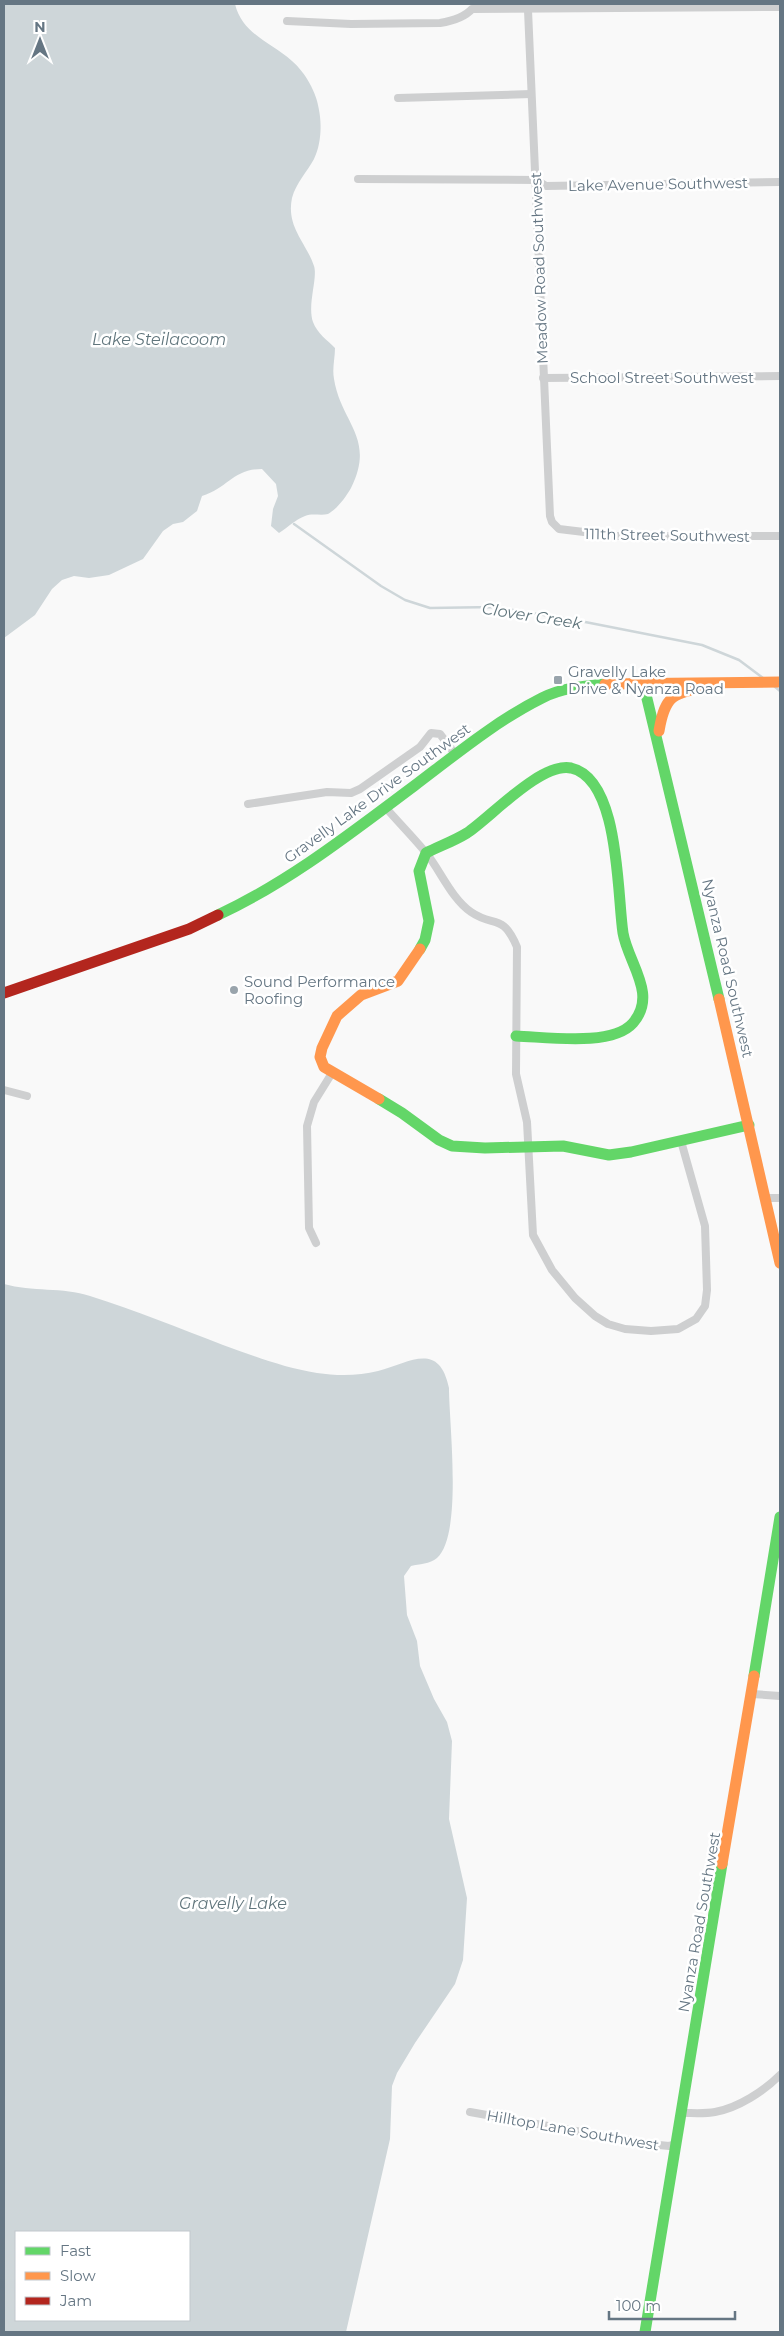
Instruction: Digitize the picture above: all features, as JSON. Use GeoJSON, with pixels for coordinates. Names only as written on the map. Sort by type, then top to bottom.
{"type":"FeatureCollection","features":[{"type":"Feature","properties":{"kind":"street"},"geometry":{"type":"LineString","coordinates":[[287,21],[351,24],[440,23],[455,20],[468,14],[470,6],[528,10],[780,6]]}},
{"type":"Feature","properties":{"kind":"street","name":"Meadow Road Southwest"},"geometry":{"type":"LineString","coordinates":[[528,10],[537,180],[543,378],[550,516],[556,526]]}},
{"type":"Feature","properties":{"kind":"street"},"geometry":{"type":"LineString","coordinates":[[398,98],[531,94]]}},
{"type":"Feature","properties":{"kind":"street","name":"Lake Avenue Southwest"},"geometry":{"type":"LineString","coordinates":[[358,179],[537,180],[546,186],[780,182]]}},
{"type":"Feature","properties":{"kind":"street","name":"School Street Southwest"},"geometry":{"type":"LineString","coordinates":[[543,378],[780,376]]}},
{"type":"Feature","properties":{"kind":"street","name":"111th Street Southwest"},"geometry":{"type":"LineString","coordinates":[[556,526],[559,529],[572,532],[616,536],[780,536]]}},
{"type":"Feature","properties":{"kind":"street","name":"Nyanza Road Southwest"},"geometry":{"type":"LineString","coordinates":[[643,682],[780,1263]]}},
{"type":"Feature","properties":{"kind":"street"},"geometry":{"type":"LineString","coordinates":[[658,740],[661,715],[670,696],[682,690],[736,682]]}},
{"type":"Feature","properties":{"kind":"street","name":"Gravelly Lake Drive Southwest"},"geometry":{"type":"LineString","coordinates":[[4,993],[189,929],[237,908],[275,886],[386,808],[493,727],[542,697],[562,690],[594,684],[780,682]]}},
{"type":"Feature","properties":{"kind":"street"},"geometry":{"type":"LineString","coordinates":[[248,804],[327,792],[351,793],[360,789],[420,747],[431,733],[440,734],[455,754]]}},
{"type":"Feature","properties":{"kind":"street"},"geometry":{"type":"LineString","coordinates":[[516,1036],[600,1038],[613,1036],[625,1030],[641,1009],[642,985],[624,938],[616,850],[608,813],[596,787],[586,776],[571,768],[562,767],[544,773],[467,833],[426,854],[419,871],[428,921],[425,940],[413,961],[398,981],[361,995],[337,1016],[330,1028],[320,1056],[324,1067],[402,1113],[439,1140],[452,1146],[485,1148],[563,1146],[609,1154],[631,1152],[749,1126]]}},
{"type":"Feature","properties":{"kind":"street"},"geometry":{"type":"LineString","coordinates":[[386,808],[426,854],[464,906],[476,914],[500,923],[511,934],[517,947],[516,1080],[526,1117],[533,1235],[552,1270],[575,1298],[603,1322],[625,1329],[664,1331],[684,1327],[693,1322],[702,1312],[707,1290],[706,1235],[681,1141]]}},
{"type":"Feature","properties":{"kind":"street"},"geometry":{"type":"LineString","coordinates":[[316,1243],[309,1228],[307,1126],[314,1102],[332,1073]]}},
{"type":"Feature","properties":{"kind":"street"},"geometry":{"type":"LineString","coordinates":[[4,1090],[27,1096]]}},
{"type":"Feature","properties":{"kind":"street"},"geometry":{"type":"LineString","coordinates":[[766,1198],[780,1198]]}},
{"type":"Feature","properties":{"kind":"street","name":"Nyanza Road Southwest"},"geometry":{"type":"LineString","coordinates":[[645,2332],[683,2113],[780,1517]]}},
{"type":"Feature","properties":{"kind":"street"},"geometry":{"type":"LineString","coordinates":[[752,1694],[780,1696]]}},
{"type":"Feature","properties":{"kind":"street"},"geometry":{"type":"LineString","coordinates":[[683,2113],[716,2112],[736,2105],[779,2080]]}},
{"type":"Feature","properties":{"kind":"street","name":"Hilltop Lane Southwest"},"geometry":{"type":"LineString","coordinates":[[470,2112],[649,2144],[669,2146],[677,2144]]}},
{"type":"Feature","properties":{"kind":"water","name":"Lake Steilacoom"},"geometry":{"type":"Polygon","coordinates":[[[4,4],[235,4],[244,23],[258,37],[284,54],[301,71],[310,83],[318,103],[320,135],[314,159],[299,182],[292,198],[292,217],[294,226],[311,257],[315,271],[311,315],[320,333],[335,348],[334,379],[343,408],[354,431],[360,456],[358,471],[351,488],[335,509],[328,514],[302,517],[279,533],[271,526],[273,509],[278,496],[276,484],[262,469],[237,475],[211,493],[202,496],[197,511],[183,522],[173,524],[163,531],[143,559],[109,575],[89,578],[74,576],[62,580],[52,589],[35,615],[4,638],[4,4]]]}},
{"type":"Feature","properties":{"kind":"water","name":"Gravelly Lake"},"geometry":{"type":"Polygon","coordinates":[[[4,1284],[25,1288],[80,1293],[258,1357],[317,1373],[356,1375],[378,1371],[411,1360],[430,1359],[438,1364],[444,1373],[449,1388],[453,1478],[450,1527],[445,1546],[437,1558],[428,1563],[411,1566],[404,1576],[407,1615],[417,1641],[420,1666],[434,1699],[447,1722],[452,1741],[449,1819],[467,1898],[463,1960],[455,1984],[415,2043],[397,2073],[392,2086],[390,2139],[346,2332],[4,2332],[4,1284]]]}},
{"type":"Feature","properties":{"kind":"waterway","name":"Clover Creek"},"geometry":{"type":"LineString","coordinates":[[294,524],[381,586],[405,600],[430,608],[494,607],[575,620],[702,645],[739,660],[763,678]]}},
{"type":"Feature","properties":{"kind":"waterway","name":"Clover Creek"},"geometry":{"type":"LineString","coordinates":[[774,686],[780,691]]}},
{"type":"Feature","properties":{"kind":"traffic: fast"},"geometry":{"type":"LineString","coordinates":[[643,682],[719,999]]}},
{"type":"Feature","properties":{"kind":"traffic: fast"},"geometry":{"type":"LineString","coordinates":[[218,915],[270,888],[319,856],[508,717],[557,692],[605,684]]}},
{"type":"Feature","properties":{"kind":"traffic: fast"},"geometry":{"type":"LineString","coordinates":[[420,949],[425,940],[429,921],[419,871],[426,853],[467,833],[517,792],[545,773],[559,768],[571,768],[587,777],[599,793],[613,840],[623,933],[642,990],[643,1001],[640,1012],[633,1023],[623,1030],[595,1038],[561,1039],[516,1036]]}},
{"type":"Feature","properties":{"kind":"traffic: fast"},"geometry":{"type":"LineString","coordinates":[[379,1099],[439,1140],[452,1146],[485,1148],[563,1146],[609,1155],[631,1152],[749,1125]]}},
{"type":"Feature","properties":{"kind":"traffic: fast"},"geometry":{"type":"LineString","coordinates":[[754,1676],[780,1517]]}},
{"type":"Feature","properties":{"kind":"traffic: fast"},"geometry":{"type":"LineString","coordinates":[[645,2332],[722,1864]]}},
{"type":"Feature","properties":{"kind":"traffic: slow"},"geometry":{"type":"LineString","coordinates":[[605,684],[780,682]]}},
{"type":"Feature","properties":{"kind":"traffic: slow"},"geometry":{"type":"LineString","coordinates":[[659,731],[664,710],[672,698],[686,691],[707,687]]}},
{"type":"Feature","properties":{"kind":"traffic: slow"},"geometry":{"type":"LineString","coordinates":[[379,1099],[324,1067],[320,1057],[322,1048],[337,1016],[361,995],[398,981],[420,949]]}},
{"type":"Feature","properties":{"kind":"traffic: slow"},"geometry":{"type":"LineString","coordinates":[[719,999],[780,1263]]}},
{"type":"Feature","properties":{"kind":"traffic: slow"},"geometry":{"type":"LineString","coordinates":[[722,1864],[754,1676]]}},
{"type":"Feature","properties":{"kind":"traffic: jam"},"geometry":{"type":"LineString","coordinates":[[4,993],[189,929],[218,915]]}},
{"type":"Feature","properties":{"kind":"place","name":"Gravelly Lake Drive & Nyanza Road"},"geometry":{"type":"Point","coordinates":[558,680]}},
{"type":"Feature","properties":{"kind":"place","name":"Sound Performance Roofing"},"geometry":{"type":"Point","coordinates":[234,990]}}]}
